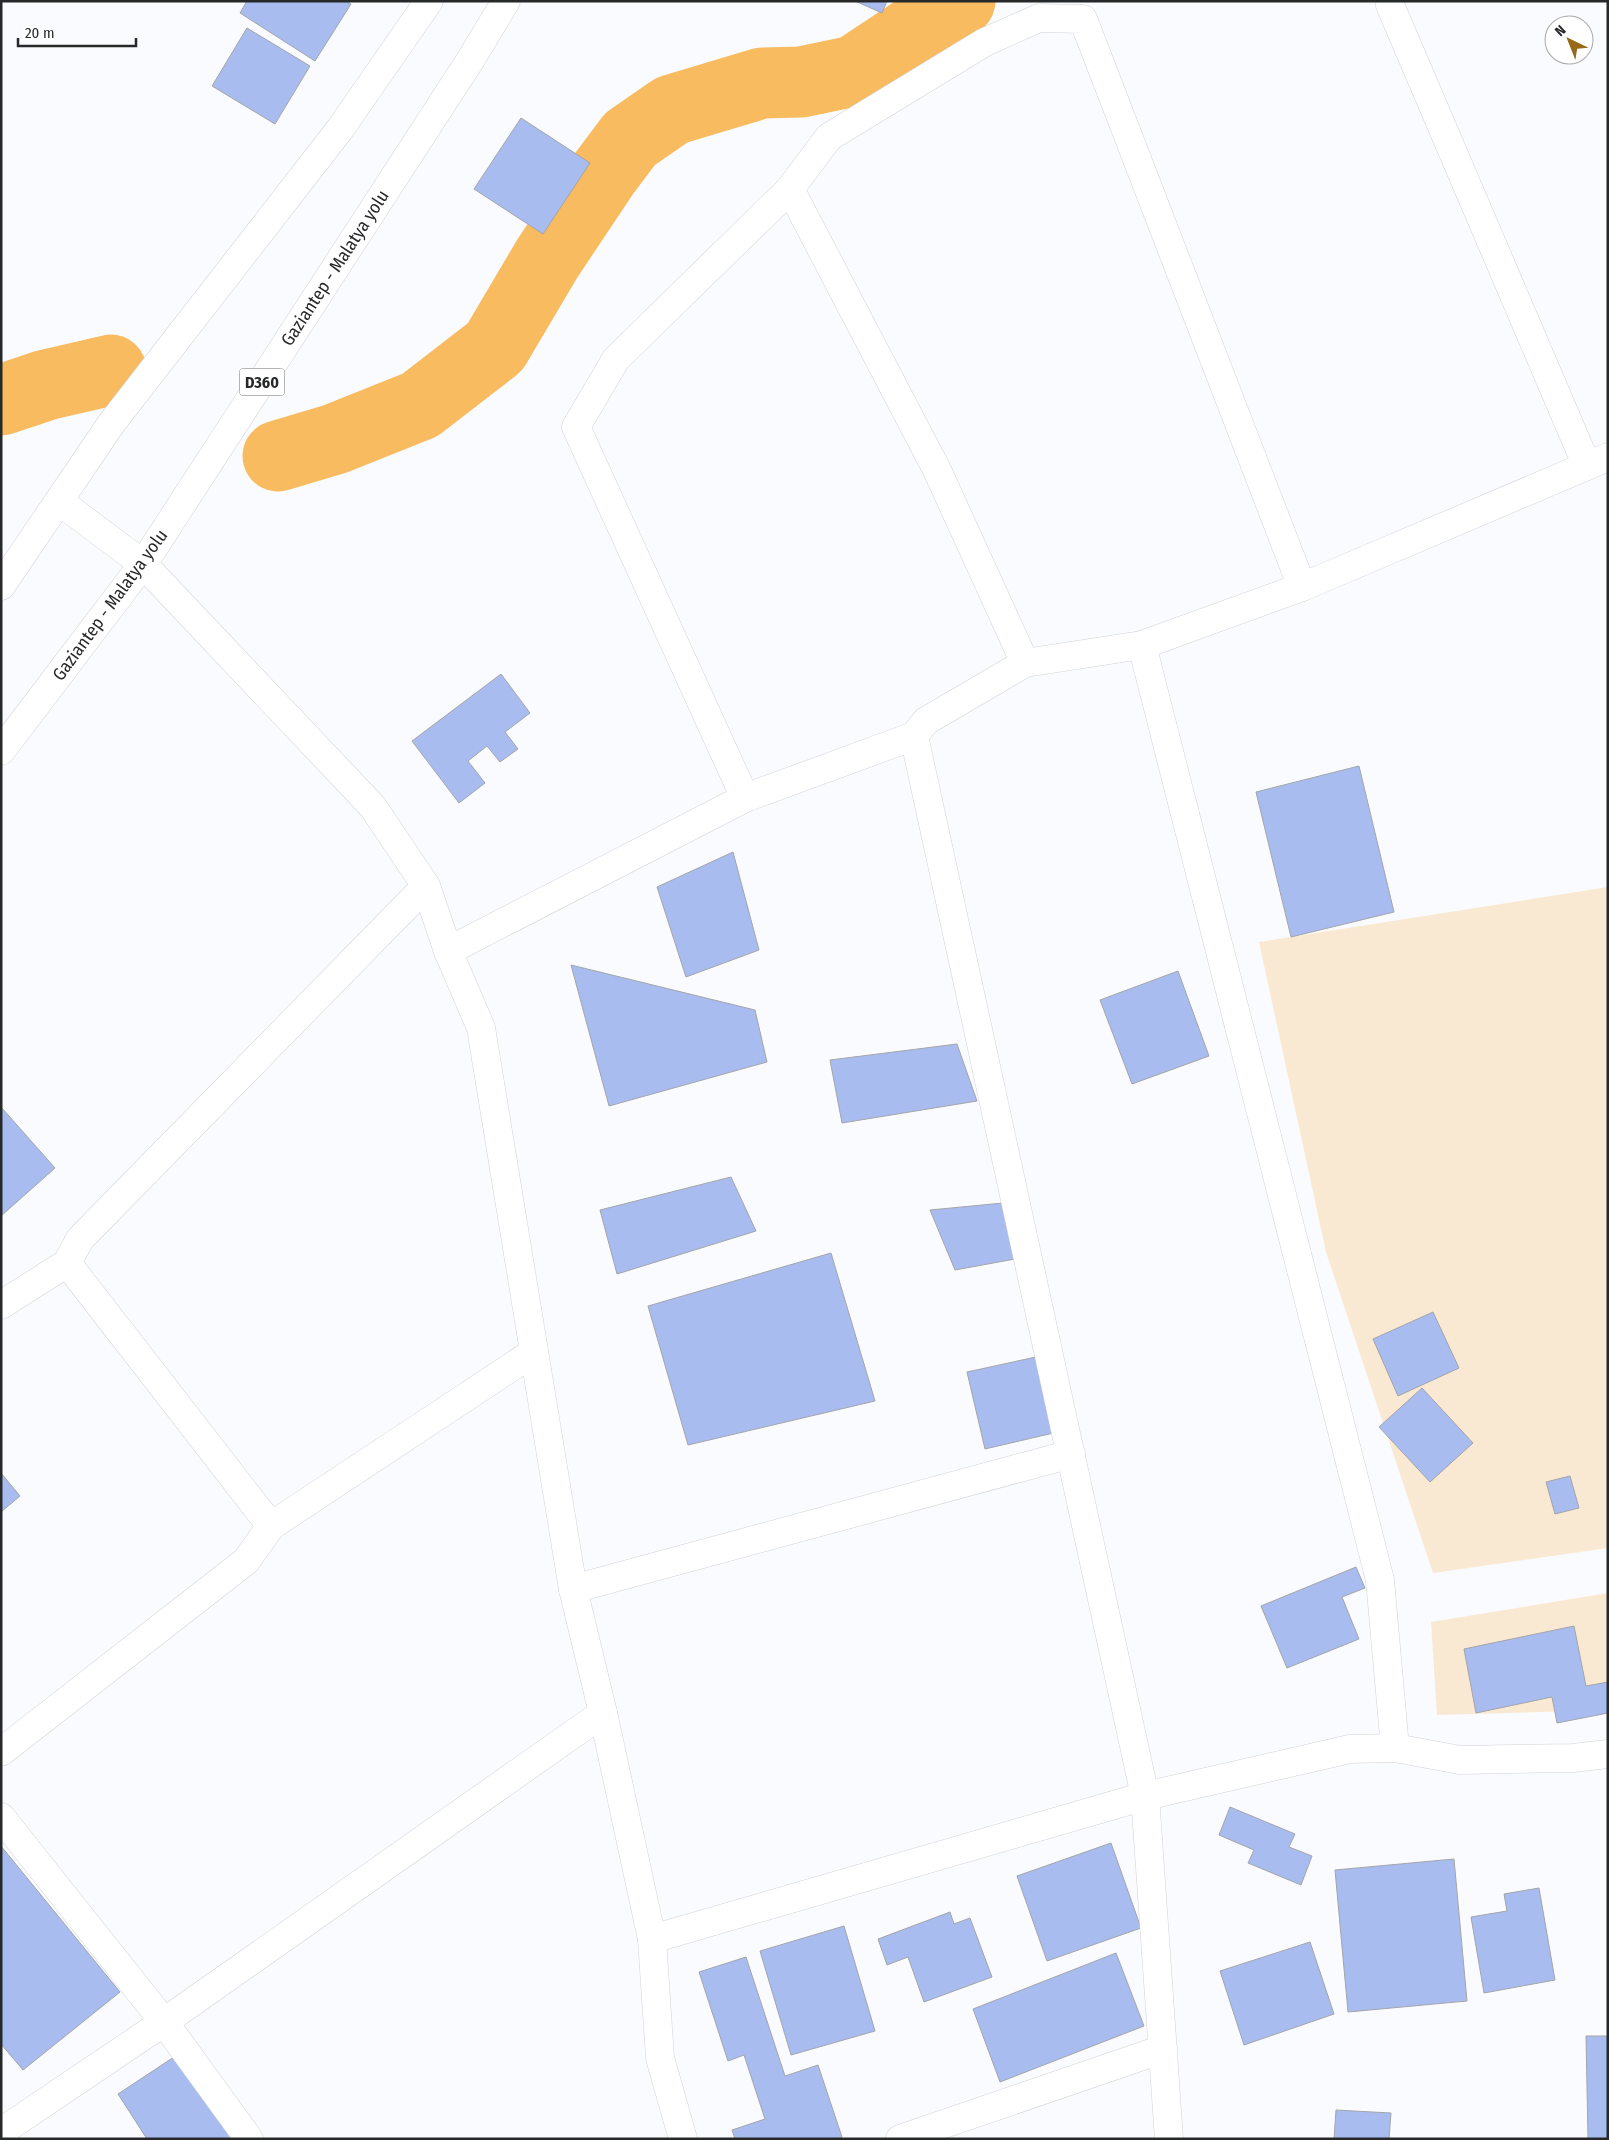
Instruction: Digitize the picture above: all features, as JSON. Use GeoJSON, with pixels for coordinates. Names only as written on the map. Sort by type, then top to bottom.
{"type":"FeatureCollection","features":[{"type":"Feature","properties":{"kind":"main road"},"geometry":{"type":"LineString","coordinates":[[1,586],[111,424],[340,128],[429,1]]}},
{"type":"Feature","properties":{"kind":"main road","name":"Gaziantep - Malatya yolu"},"geometry":{"type":"LineString","coordinates":[[1,751],[143,564],[506,1]]}},
{"type":"Feature","properties":{"kind":"main road"},"geometry":{"type":"LineString","coordinates":[[448,951],[746,798],[914,736],[926,721],[1025,663],[1142,645],[1302,587],[1597,462],[1390,5]]}},
{"type":"Feature","properties":{"kind":"main road"},"geometry":{"type":"LineString","coordinates":[[746,798],[576,427],[616,360],[790,189],[829,137],[985,42],[1039,18],[1083,19],[1302,587]]}},
{"type":"Feature","properties":{"kind":"main road"},"geometry":{"type":"LineString","coordinates":[[790,189],[937,470],[1025,663]]}},
{"type":"Feature","properties":{"kind":"main road"},"geometry":{"type":"LineString","coordinates":[[59,501],[143,564],[373,806],[426,886],[448,951],[481,1028],[573,1589],[603,1713],[652,1939],[660,2058],[683,2139]]}},
{"type":"Feature","properties":{"kind":"main road"},"geometry":{"type":"LineString","coordinates":[[1142,645],[1380,1580],[1395,1748]]}},
{"type":"Feature","properties":{"kind":"main road"},"geometry":{"type":"LineString","coordinates":[[914,736],[1145,1796],[1169,2139]]}},
{"type":"Feature","properties":{"kind":"main road"},"geometry":{"type":"LineString","coordinates":[[1,1305],[67,1263],[80,1239],[426,886]]}},
{"type":"Feature","properties":{"kind":"main road"},"geometry":{"type":"LineString","coordinates":[[67,1263],[271,1526]]}},
{"type":"Feature","properties":{"kind":"main road"},"geometry":{"type":"LineString","coordinates":[[1,1752],[246,1560],[271,1526],[534,1352]]}},
{"type":"Feature","properties":{"kind":"main road"},"geometry":{"type":"LineString","coordinates":[[573,1589],[1071,1454]]}},
{"type":"Feature","properties":{"kind":"main road"},"geometry":{"type":"LineString","coordinates":[[1,2132],[164,2022],[603,1713]]}},
{"type":"Feature","properties":{"kind":"main road"},"geometry":{"type":"LineString","coordinates":[[652,1939],[1145,1796],[1350,1749],[1395,1748],[1460,1760],[1573,1758],[1608,1754]]}},
{"type":"Feature","properties":{"kind":"main road"},"geometry":{"type":"LineString","coordinates":[[1,1817],[164,2022],[249,2139]]}},
{"type":"Feature","properties":{"kind":"main road"},"geometry":{"type":"LineString","coordinates":[[900,2139],[1163,2049]]}},
{"type":"Feature","properties":{"kind":"shaded area"},"geometry":{"type":"Polygon","coordinates":[[[1608,887],[1608,1548],[1433,1573],[1326,1252],[1259,942],[1608,887]]]}},
{"type":"Feature","properties":{"kind":"shaded area"},"geometry":{"type":"Polygon","coordinates":[[[1608,1593],[1608,1710],[1437,1715],[1431,1622],[1608,1593]]]}},
{"type":"Feature","properties":{"kind":"building"},"geometry":{"type":"Polygon","coordinates":[[[247,1],[346,1],[351,4],[315,61],[240,13],[247,1]]]}},
{"type":"Feature","properties":{"kind":"building"},"geometry":{"type":"Polygon","coordinates":[[[855,1],[887,1],[882,13],[855,1]]]}},
{"type":"Feature","properties":{"kind":"building"},"geometry":{"type":"Polygon","coordinates":[[[247,28],[310,66],[275,124],[212,86],[247,28]]]}},
{"type":"Feature","properties":{"kind":"building"},"geometry":{"type":"Polygon","coordinates":[[[521,118],[590,163],[543,234],[474,189],[521,118]]]}},
{"type":"Feature","properties":{"kind":"building"},"geometry":{"type":"Polygon","coordinates":[[[501,674],[530,713],[505,732],[518,749],[500,762],[487,746],[468,761],[485,783],[459,803],[412,741],[501,674]]]}},
{"type":"Feature","properties":{"kind":"building"},"geometry":{"type":"Polygon","coordinates":[[[1359,766],[1394,912],[1291,937],[1256,792],[1359,766]]]}},
{"type":"Feature","properties":{"kind":"building"},"geometry":{"type":"Polygon","coordinates":[[[733,852],[759,950],[686,977],[657,887],[733,852]]]}},
{"type":"Feature","properties":{"kind":"building"},"geometry":{"type":"Polygon","coordinates":[[[571,965],[755,1010],[767,1062],[609,1106],[571,965]]]}},
{"type":"Feature","properties":{"kind":"building"},"geometry":{"type":"Polygon","coordinates":[[[1178,971],[1209,1056],[1132,1084],[1100,1000],[1178,971]]]}},
{"type":"Feature","properties":{"kind":"building"},"geometry":{"type":"Polygon","coordinates":[[[957,1044],[977,1101],[842,1123],[830,1060],[957,1044]]]}},
{"type":"Feature","properties":{"kind":"building"},"geometry":{"type":"Polygon","coordinates":[[[1,1107],[55,1168],[1,1216],[1,1107]]]}},
{"type":"Feature","properties":{"kind":"building"},"geometry":{"type":"Polygon","coordinates":[[[731,1177],[756,1231],[617,1274],[600,1210],[731,1177]]]}},
{"type":"Feature","properties":{"kind":"building"},"geometry":{"type":"Polygon","coordinates":[[[1003,1203],[1015,1259],[955,1270],[930,1210],[1003,1203]]]}},
{"type":"Feature","properties":{"kind":"building"},"geometry":{"type":"Polygon","coordinates":[[[831,1253],[875,1401],[688,1445],[648,1306],[831,1253]]]}},
{"type":"Feature","properties":{"kind":"building"},"geometry":{"type":"Polygon","coordinates":[[[1433,1312],[1459,1368],[1398,1396],[1373,1339],[1433,1312]]]}},
{"type":"Feature","properties":{"kind":"building"},"geometry":{"type":"Polygon","coordinates":[[[1045,1355],[1062,1431],[985,1449],[967,1372],[1045,1355]]]}},
{"type":"Feature","properties":{"kind":"building"},"geometry":{"type":"Polygon","coordinates":[[[1422,1388],[1473,1443],[1430,1482],[1379,1427],[1422,1388]]]}},
{"type":"Feature","properties":{"kind":"building"},"geometry":{"type":"Polygon","coordinates":[[[1,1473],[20,1496],[1,1512],[1,1473]]]}},
{"type":"Feature","properties":{"kind":"building"},"geometry":{"type":"Polygon","coordinates":[[[1570,1476],[1579,1508],[1555,1514],[1546,1482],[1570,1476]]]}},
{"type":"Feature","properties":{"kind":"building"},"geometry":{"type":"Polygon","coordinates":[[[1356,1567],[1365,1588],[1342,1597],[1359,1639],[1287,1668],[1261,1606],[1356,1567]]]}},
{"type":"Feature","properties":{"kind":"building"},"geometry":{"type":"Polygon","coordinates":[[[1574,1626],[1586,1686],[1608,1682],[1608,1713],[1557,1723],[1552,1697],[1476,1713],[1464,1649],[1574,1626]]]}},
{"type":"Feature","properties":{"kind":"building"},"geometry":{"type":"Polygon","coordinates":[[[1230,1807],[1295,1834],[1289,1847],[1312,1856],[1301,1885],[1248,1863],[1254,1850],[1219,1835],[1230,1807]]]}},
{"type":"Feature","properties":{"kind":"building"},"geometry":{"type":"Polygon","coordinates":[[[1111,1843],[1141,1928],[1047,1961],[1017,1876],[1111,1843]]]}},
{"type":"Feature","properties":{"kind":"building"},"geometry":{"type":"Polygon","coordinates":[[[1,1846],[120,1992],[23,2070],[1,2044],[1,1846]]]}},
{"type":"Feature","properties":{"kind":"building"},"geometry":{"type":"Polygon","coordinates":[[[1454,1859],[1467,2001],[1348,2012],[1335,1870],[1454,1859]]]}},
{"type":"Feature","properties":{"kind":"building"},"geometry":{"type":"Polygon","coordinates":[[[1539,1888],[1555,1980],[1484,1993],[1471,1917],[1507,1911],[1504,1894],[1539,1888]]]}},
{"type":"Feature","properties":{"kind":"building"},"geometry":{"type":"Polygon","coordinates":[[[950,1912],[954,1924],[970,1918],[992,1977],[924,2002],[908,1957],[887,1965],[878,1939],[950,1912]]]}},
{"type":"Feature","properties":{"kind":"building"},"geometry":{"type":"Polygon","coordinates":[[[844,1926],[875,2031],[791,2055],[760,1951],[844,1926]]]}},
{"type":"Feature","properties":{"kind":"building"},"geometry":{"type":"Polygon","coordinates":[[[1310,1942],[1334,2014],[1244,2045],[1220,1971],[1310,1942]]]}},
{"type":"Feature","properties":{"kind":"building"},"geometry":{"type":"Polygon","coordinates":[[[1116,1953],[1144,2026],[1000,2082],[973,2009],[1116,1953]]]}},
{"type":"Feature","properties":{"kind":"building"},"geometry":{"type":"Polygon","coordinates":[[[746,1957],[785,2076],[818,2065],[842,2137],[836,2139],[735,2139],[732,2130],[765,2119],[744,2055],[728,2061],[699,1972],[746,1957]]]}},
{"type":"Feature","properties":{"kind":"building"},"geometry":{"type":"Polygon","coordinates":[[[1586,2036],[1608,2036],[1608,2139],[1588,2139],[1586,2036]]]}},
{"type":"Feature","properties":{"kind":"building"},"geometry":{"type":"Polygon","coordinates":[[[180,2053],[236,2139],[147,2139],[118,2094],[180,2053]]]}},
{"type":"Feature","properties":{"kind":"building"},"geometry":{"type":"Polygon","coordinates":[[[1336,2110],[1391,2113],[1389,2139],[1334,2139],[1336,2110]]]}},
{"type":"Feature","properties":{"kind":"waterway"},"geometry":{"type":"LineString","coordinates":[[278,456],[335,439],[420,405],[495,347],[547,259],[603,175],[630,139],[672,110],[762,83],[801,82],[854,71],[960,1]]}},
{"type":"Feature","properties":{"kind":"waterway"},"geometry":{"type":"LineString","coordinates":[[1,400],[46,385],[111,370]]}}]}
